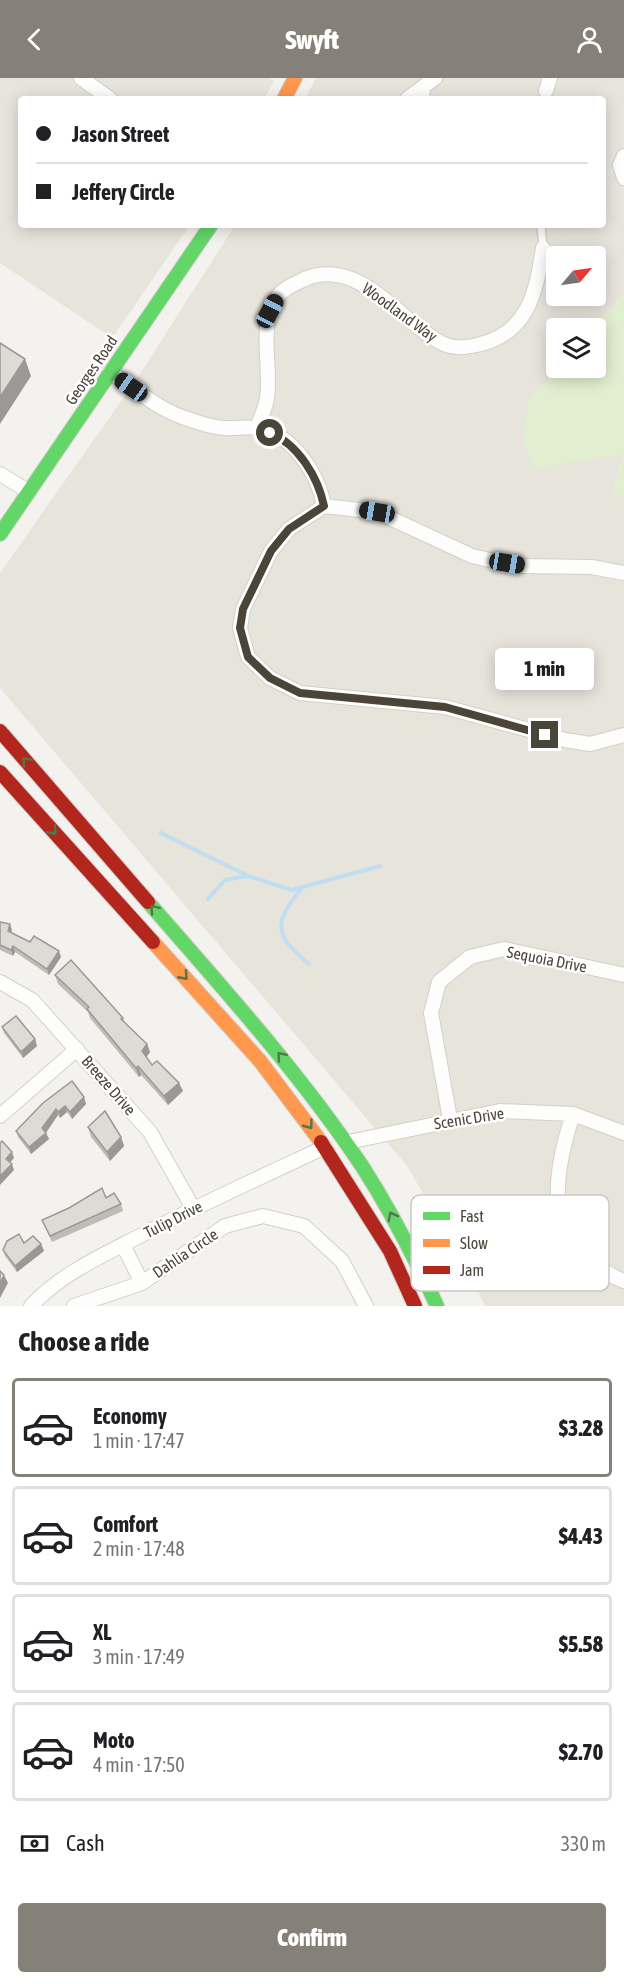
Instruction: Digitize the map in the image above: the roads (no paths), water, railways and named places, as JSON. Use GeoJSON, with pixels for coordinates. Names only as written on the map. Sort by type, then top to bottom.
{"type":"FeatureCollection","features":[{"type":"Feature","properties":{"kind":"main road"},"geometry":{"type":"LineString","coordinates":[[286,96],[295,78]]}},
{"type":"Feature","properties":{"kind":"main road","name":"Georges Road"},"geometry":{"type":"LineString","coordinates":[[0,534],[209,228]]}},
{"type":"Feature","properties":{"kind":"main road"},"geometry":{"type":"LineString","coordinates":[[0,731],[290,1066],[348,1142],[379,1191],[411,1253]]}},
{"type":"Feature","properties":{"kind":"main road"},"geometry":{"type":"LineString","coordinates":[[0,772],[260,1061],[325,1147],[390,1251],[415,1306]]}},
{"type":"Feature","properties":{"kind":"main road"},"geometry":{"type":"LineString","coordinates":[[430,1291],[438,1306]]}},
{"type":"Feature","properties":{"kind":"street"},"geometry":{"type":"LineString","coordinates":[[81,78],[103,96]]}},
{"type":"Feature","properties":{"kind":"street"},"geometry":{"type":"LineString","coordinates":[[423,93],[435,78]]}},
{"type":"Feature","properties":{"kind":"street"},"geometry":{"type":"LineString","coordinates":[[624,156],[620,165],[624,178]]}},
{"type":"Feature","properties":{"kind":"street","name":"Woodland Way"},"geometry":{"type":"LineString","coordinates":[[257,428],[267,398],[266,327],[270,311],[279,294],[293,285],[313,276],[333,273],[352,278],[438,341],[458,348],[496,340],[510,331],[524,314],[536,289],[543,248]]}},
{"type":"Feature","properties":{"kind":"street"},"geometry":{"type":"LineString","coordinates":[[110,372],[164,408],[186,419],[223,428],[257,428],[284,438],[299,454],[321,492],[324,506]]}},
{"type":"Feature","properties":{"kind":"street"},"geometry":{"type":"LineString","coordinates":[[0,474],[28,491]]}},
{"type":"Feature","properties":{"kind":"street"},"geometry":{"type":"LineString","coordinates":[[624,573],[592,567],[525,566],[489,560],[472,555],[377,512],[324,506],[289,529],[271,551],[243,609],[240,628],[248,657],[270,678],[300,693],[445,707],[565,740],[590,744],[624,735]]}},
{"type":"Feature","properties":{"kind":"street","name":"Sequoia Drive"},"geometry":{"type":"LineString","coordinates":[[450,1119],[431,1013],[439,982],[470,957],[504,949],[624,975]]}},
{"type":"Feature","properties":{"kind":"street","name":"Breeze Drive"},"geometry":{"type":"LineString","coordinates":[[0,982],[32,1000],[159,1143],[193,1208]]}},
{"type":"Feature","properties":{"kind":"street"},"geometry":{"type":"LineString","coordinates":[[0,1116],[77,1048]]}},
{"type":"Feature","properties":{"kind":"street","name":"Scenic Drive"},"geometry":{"type":"LineString","coordinates":[[348,1142],[450,1119],[501,1111],[573,1114],[624,1133]]}},
{"type":"Feature","properties":{"kind":"street"},"geometry":{"type":"LineString","coordinates":[[558,1195],[573,1114]]}},
{"type":"Feature","properties":{"kind":"street","name":"Tulip Drive"},"geometry":{"type":"LineString","coordinates":[[31,1306],[48,1288],[72,1271],[193,1208],[325,1147]]}},
{"type":"Feature","properties":{"kind":"street","name":"Dahlia Circle"},"geometry":{"type":"LineString","coordinates":[[74,1306],[142,1283],[225,1226],[263,1216],[304,1226],[342,1261],[366,1306]]}},
{"type":"Feature","properties":{"kind":"street","name":"Dahlia Circle"},"geometry":{"type":"LineString","coordinates":[[123,1245],[142,1283]]}},
{"type":"Feature","properties":{"kind":"street"},"geometry":{"type":"LineString","coordinates":[[609,1275],[624,1281]]}},
{"type":"Feature","properties":{"kind":"lane","name":"Woodland Way"},"geometry":{"type":"LineString","coordinates":[[541,228],[543,248]]}},
{"type":"Feature","properties":{"kind":"waterway"},"geometry":{"type":"LineString","coordinates":[[161,833],[248,876],[292,890],[380,866]]}},
{"type":"Feature","properties":{"kind":"waterway"},"geometry":{"type":"LineString","coordinates":[[208,899],[225,880],[247,876]]}},
{"type":"Feature","properties":{"kind":"waterway"},"geometry":{"type":"LineString","coordinates":[[301,889],[286,911],[281,929],[289,945],[309,964]]}}]}
